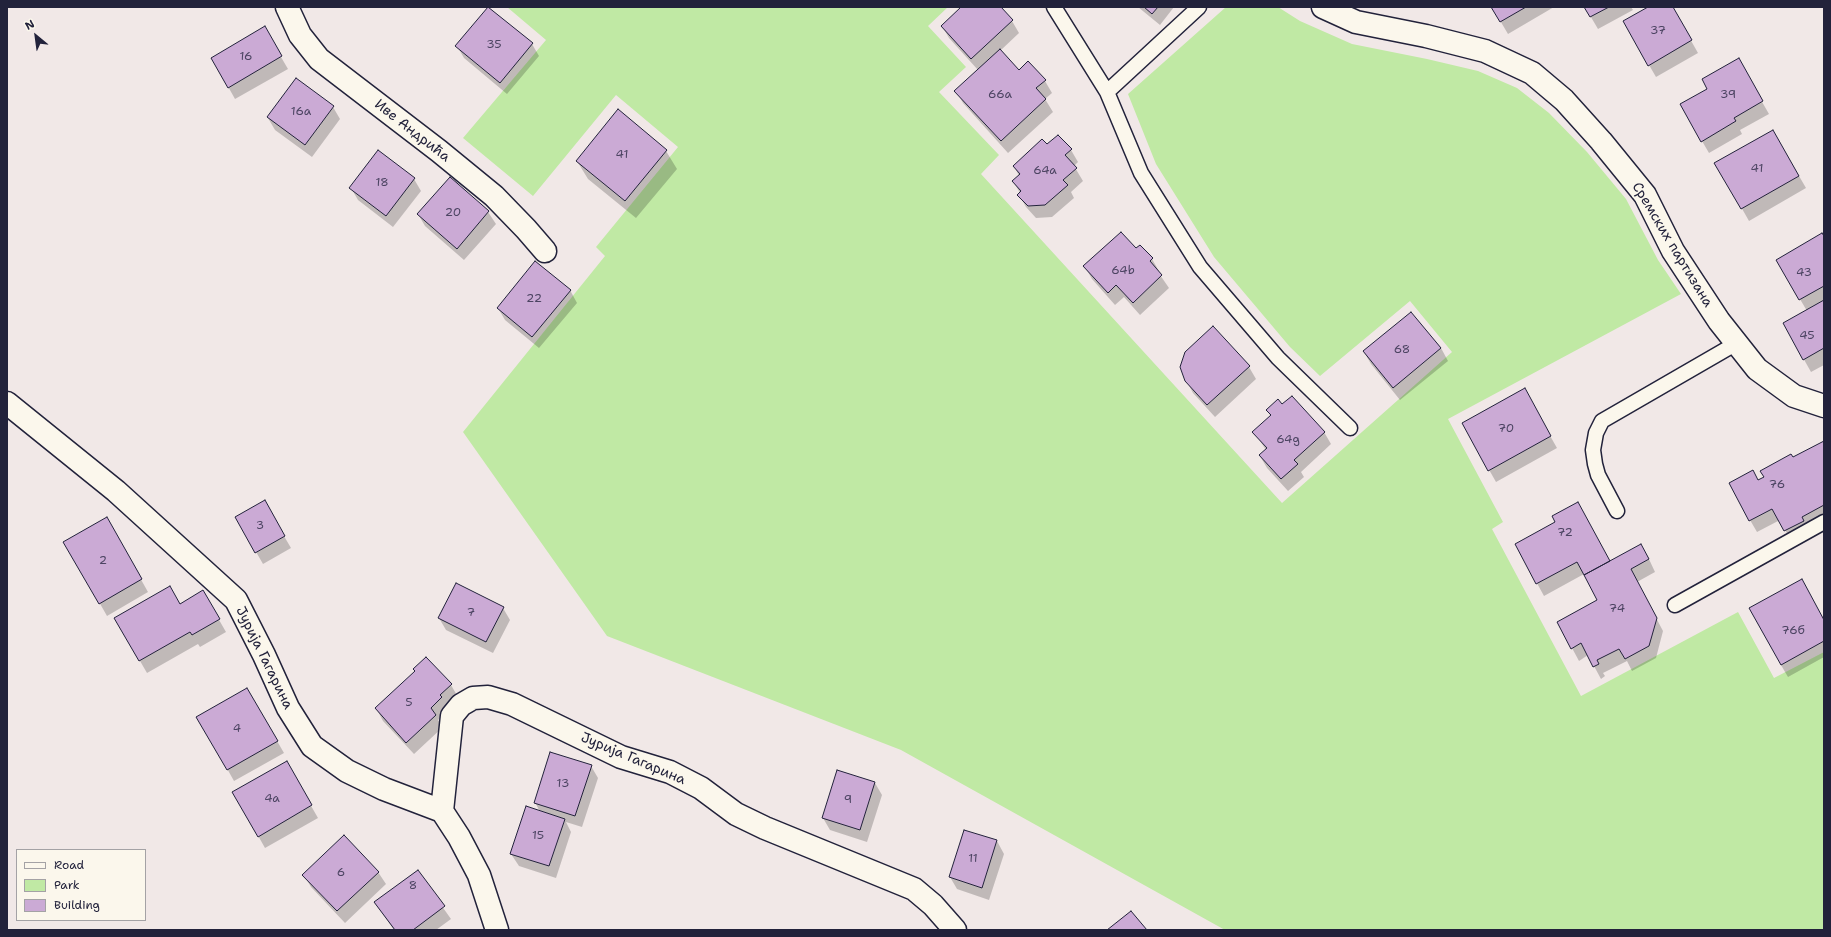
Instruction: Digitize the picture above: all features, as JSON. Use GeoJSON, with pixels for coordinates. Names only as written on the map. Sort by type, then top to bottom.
{"type":"FeatureCollection","features":[{"type":"Feature","properties":{"kind":"street","name":"Иве Андрића"},"geometry":{"type":"LineString","coordinates":[[287,7],[308,48],[319,59],[494,196],[526,228],[545,251]]}},
{"type":"Feature","properties":{"kind":"street","name":"Сремских партизана"},"geometry":{"type":"LineString","coordinates":[[1323,7],[1356,22],[1426,36],[1486,51],[1532,73],[1564,100],[1601,141],[1645,194],[1673,251],[1718,321],[1757,369],[1794,396],[1824,406]]}},
{"type":"Feature","properties":{"kind":"street","name":"Јурија Гагарина"},"geometry":{"type":"LineString","coordinates":[[7,403],[116,491],[236,600],[264,655],[288,708],[312,746],[347,771],[442,812],[452,716],[462,705],[473,698],[488,697],[512,704],[620,757],[670,772],[701,788],[736,814],[765,828],[914,889],[933,905],[955,930]]}},
{"type":"Feature","properties":{"kind":"street"},"geometry":{"type":"LineString","coordinates":[[442,812],[479,875],[498,930]]}},
{"type":"Feature","properties":{"kind":"lane"},"geometry":{"type":"LineString","coordinates":[[1054,7],[1107,92],[1141,173],[1200,267],[1278,358],[1350,428]]}},
{"type":"Feature","properties":{"kind":"lane"},"geometry":{"type":"LineString","coordinates":[[1107,92],[1199,7]]}},
{"type":"Feature","properties":{"kind":"lane"},"geometry":{"type":"LineString","coordinates":[[1617,511],[1598,475],[1595,464],[1593,450],[1596,433],[1602,421],[1737,343]]}},
{"type":"Feature","properties":{"kind":"lane"},"geometry":{"type":"LineString","coordinates":[[1675,605],[1824,522]]}},
{"type":"Feature","properties":{"kind":"green space"},"geometry":{"type":"Polygon","coordinates":[[[507,7],[948,7],[928,26],[966,67],[939,92],[999,155],[981,174],[1282,503],[1452,352],[1410,301],[1320,376],[1290,347],[1214,257],[1156,164],[1128,94],[1226,7],[1278,7],[1300,21],[1352,44],[1478,71],[1517,88],[1549,113],[1587,152],[1626,199],[1658,260],[1681,294],[1448,419],[1503,522],[1492,529],[1581,696],[1738,612],[1774,678],[1824,652],[1824,930],[1225,930],[901,750],[607,636],[463,432],[605,256],[596,247],[678,147],[616,95],[533,196],[463,138],[546,40],[507,7]]]}},
{"type":"Feature","properties":{"kind":"building"},"geometry":{"type":"Polygon","coordinates":[[[488,7],[533,43],[500,83],[455,46],[488,7]]]}},
{"type":"Feature","properties":{"kind":"building"},"geometry":{"type":"Polygon","coordinates":[[[961,7],[1001,7],[1013,20],[971,59],[941,26],[961,7]]]}},
{"type":"Feature","properties":{"kind":"building"},"geometry":{"type":"Polygon","coordinates":[[[1144,7],[1158,7],[1152,14],[1144,7]]]}},
{"type":"Feature","properties":{"kind":"building"},"geometry":{"type":"Polygon","coordinates":[[[1491,7],[1526,7],[1500,22],[1491,7]]]}},
{"type":"Feature","properties":{"kind":"building"},"geometry":{"type":"Polygon","coordinates":[[[1584,7],[1609,7],[1590,17],[1584,7]]]}},
{"type":"Feature","properties":{"kind":"building"},"geometry":{"type":"Polygon","coordinates":[[[1648,7],[1673,7],[1692,40],[1648,66],[1623,21],[1648,7]]]}},
{"type":"Feature","properties":{"kind":"building"},"geometry":{"type":"Polygon","coordinates":[[[265,26],[282,56],[228,88],[211,58],[265,26]]]}},
{"type":"Feature","properties":{"kind":"building"},"geometry":{"type":"Polygon","coordinates":[[[1000,49],[1019,70],[1028,61],[1046,80],[1036,88],[1046,99],[1001,141],[954,91],[1000,49]]]}},
{"type":"Feature","properties":{"kind":"building"},"geometry":{"type":"Polygon","coordinates":[[[1739,58],[1763,101],[1734,118],[1736,121],[1701,142],[1680,104],[1707,89],[1702,79],[1739,58]]]}},
{"type":"Feature","properties":{"kind":"building"},"geometry":{"type":"Polygon","coordinates":[[[296,78],[334,106],[305,145],[267,117],[296,78]]]}},
{"type":"Feature","properties":{"kind":"building"},"geometry":{"type":"Polygon","coordinates":[[[618,109],[667,150],[625,201],[576,161],[618,109]]]}},
{"type":"Feature","properties":{"kind":"building"},"geometry":{"type":"Polygon","coordinates":[[[1773,130],[1799,176],[1741,209],[1714,163],[1773,130]]]}},
{"type":"Feature","properties":{"kind":"building"},"geometry":{"type":"Polygon","coordinates":[[[1058,135],[1072,149],[1065,155],[1077,168],[1063,180],[1068,185],[1045,205],[1028,206],[1017,195],[1021,191],[1012,181],[1020,174],[1013,166],[1042,139],[1047,144],[1058,135]]]}},
{"type":"Feature","properties":{"kind":"building"},"geometry":{"type":"Polygon","coordinates":[[[378,150],[415,178],[386,216],[349,188],[378,150]]]}},
{"type":"Feature","properties":{"kind":"building"},"geometry":{"type":"Polygon","coordinates":[[[450,177],[489,211],[457,249],[417,214],[450,177]]]}},
{"type":"Feature","properties":{"kind":"building"},"geometry":{"type":"Polygon","coordinates":[[[1121,232],[1136,248],[1140,245],[1153,258],[1150,261],[1162,275],[1133,303],[1116,285],[1108,293],[1083,266],[1121,232]]]}},
{"type":"Feature","properties":{"kind":"building"},"geometry":{"type":"Polygon","coordinates":[[[1822,233],[1824,236],[1824,286],[1799,300],[1776,260],[1822,233]]]}},
{"type":"Feature","properties":{"kind":"building"},"geometry":{"type":"Polygon","coordinates":[[[535,261],[571,290],[532,337],[497,308],[535,261]]]}},
{"type":"Feature","properties":{"kind":"building"},"geometry":{"type":"Polygon","coordinates":[[[1824,300],[1824,348],[1803,360],[1783,323],[1824,300]]]}},
{"type":"Feature","properties":{"kind":"building"},"geometry":{"type":"Polygon","coordinates":[[[1411,312],[1441,348],[1393,388],[1363,351],[1411,312]]]}},
{"type":"Feature","properties":{"kind":"building"},"geometry":{"type":"Polygon","coordinates":[[[1213,326],[1250,366],[1207,405],[1185,381],[1180,367],[1185,352],[1213,326]]]}},
{"type":"Feature","properties":{"kind":"building"},"geometry":{"type":"Polygon","coordinates":[[[1525,388],[1551,436],[1488,471],[1462,423],[1525,388]]]}},
{"type":"Feature","properties":{"kind":"building"},"geometry":{"type":"Polygon","coordinates":[[[1292,396],[1325,432],[1294,460],[1298,464],[1281,479],[1259,455],[1267,448],[1252,432],[1271,415],[1266,410],[1278,399],[1282,404],[1292,396]]]}},
{"type":"Feature","properties":{"kind":"building"},"geometry":{"type":"Polygon","coordinates":[[[1824,441],[1824,505],[1802,517],[1804,521],[1784,531],[1772,509],[1749,521],[1729,483],[1753,470],[1758,480],[1764,477],[1760,471],[1791,454],[1793,457],[1824,441]]]}},
{"type":"Feature","properties":{"kind":"building"},"geometry":{"type":"Polygon","coordinates":[[[265,500],[285,536],[255,553],[235,517],[265,500]]]}},
{"type":"Feature","properties":{"kind":"building"},"geometry":{"type":"Polygon","coordinates":[[[1578,502],[1610,561],[1584,575],[1577,562],[1536,584],[1515,544],[1555,522],[1552,516],[1578,502]]]}},
{"type":"Feature","properties":{"kind":"building"},"geometry":{"type":"Polygon","coordinates":[[[107,517],[142,579],[99,604],[63,542],[107,517]]]}},
{"type":"Feature","properties":{"kind":"building"},"geometry":{"type":"Polygon","coordinates":[[[1641,544],[1649,559],[1631,569],[1657,618],[1649,646],[1625,659],[1619,649],[1597,660],[1599,664],[1593,667],[1581,643],[1571,649],[1557,622],[1597,600],[1584,575],[1641,544]]]}},
{"type":"Feature","properties":{"kind":"building"},"geometry":{"type":"Polygon","coordinates":[[[1802,579],[1824,620],[1824,641],[1781,665],[1749,608],[1802,579]]]}},
{"type":"Feature","properties":{"kind":"building"},"geometry":{"type":"Polygon","coordinates":[[[456,583],[504,607],[486,642],[438,618],[456,583]]]}},
{"type":"Feature","properties":{"kind":"building"},"geometry":{"type":"Polygon","coordinates":[[[170,586],[180,604],[203,590],[220,619],[192,635],[190,632],[139,661],[114,618],[170,586]]]}},
{"type":"Feature","properties":{"kind":"building"},"geometry":{"type":"Polygon","coordinates":[[[426,657],[452,684],[440,695],[442,697],[431,708],[436,715],[406,743],[375,708],[415,671],[413,669],[426,657]]]}},
{"type":"Feature","properties":{"kind":"building"},"geometry":{"type":"Polygon","coordinates":[[[247,688],[278,741],[227,770],[196,717],[247,688]]]}},
{"type":"Feature","properties":{"kind":"building"},"geometry":{"type":"Polygon","coordinates":[[[550,752],[592,765],[575,816],[534,803],[550,752]]]}},
{"type":"Feature","properties":{"kind":"building"},"geometry":{"type":"Polygon","coordinates":[[[287,761],[312,805],[258,837],[232,792],[287,761]]]}},
{"type":"Feature","properties":{"kind":"building"},"geometry":{"type":"Polygon","coordinates":[[[837,770],[875,782],[860,830],[822,818],[837,770]]]}},
{"type":"Feature","properties":{"kind":"building"},"geometry":{"type":"Polygon","coordinates":[[[526,806],[565,819],[549,866],[510,854],[526,806]]]}},
{"type":"Feature","properties":{"kind":"building"},"geometry":{"type":"Polygon","coordinates":[[[964,830],[997,840],[982,888],[949,877],[964,830]]]}},
{"type":"Feature","properties":{"kind":"building"},"geometry":{"type":"Polygon","coordinates":[[[344,835],[379,872],[337,911],[302,875],[344,835]]]}},
{"type":"Feature","properties":{"kind":"building"},"geometry":{"type":"Polygon","coordinates":[[[418,870],[445,906],[413,930],[395,930],[374,902],[418,870]]]}},
{"type":"Feature","properties":{"kind":"building"},"geometry":{"type":"Polygon","coordinates":[[[1131,911],[1147,930],[1107,930],[1131,911]]]}}]}
